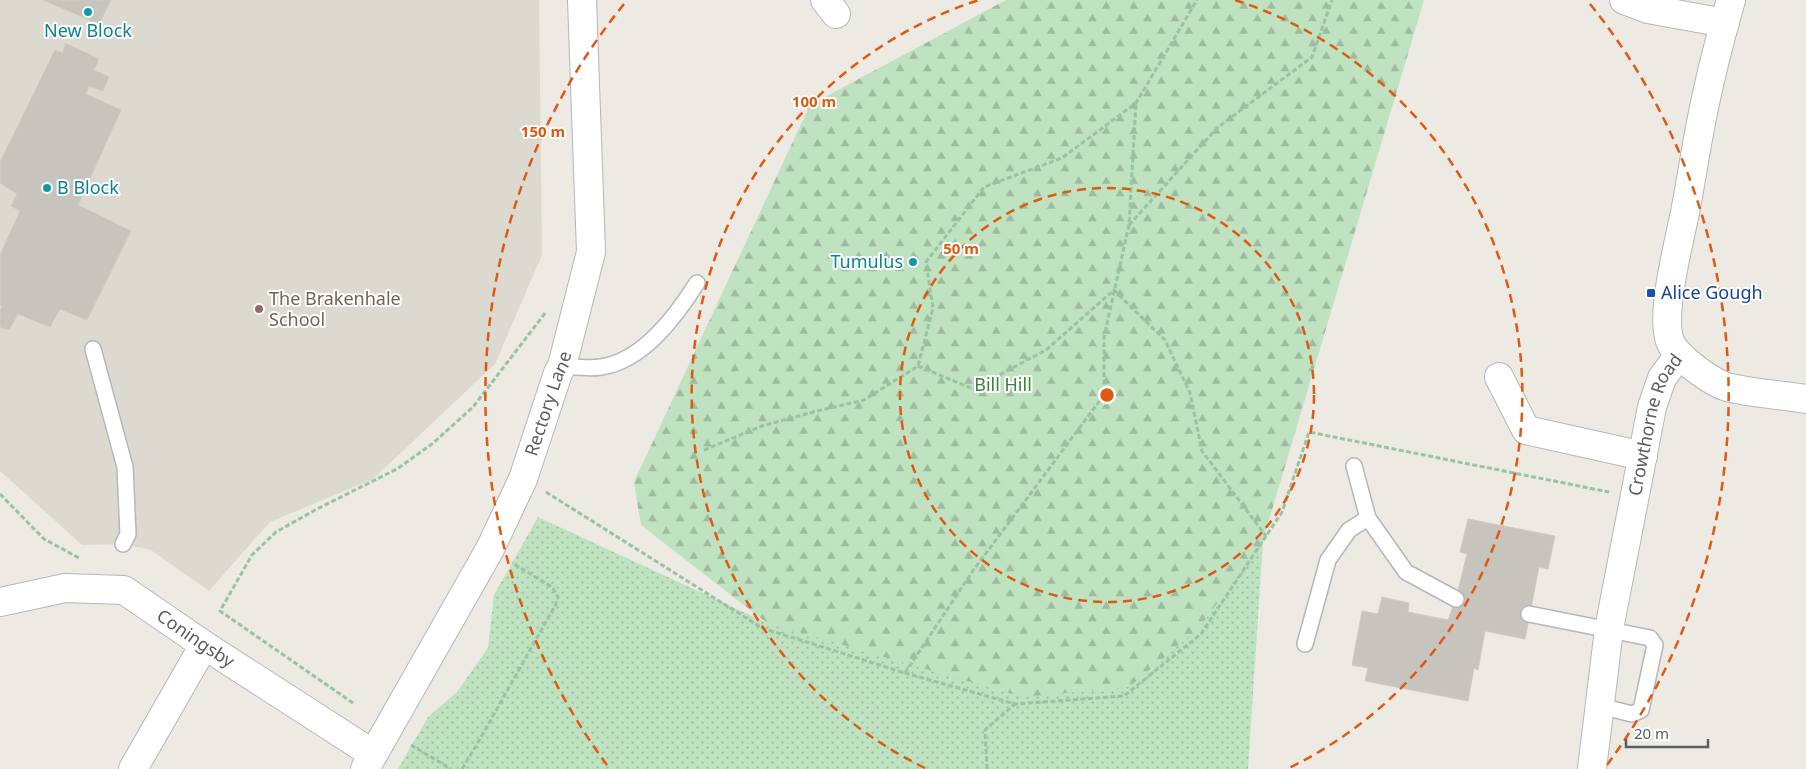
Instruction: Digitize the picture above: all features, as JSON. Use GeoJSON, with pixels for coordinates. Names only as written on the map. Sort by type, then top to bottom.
{"type":"FeatureCollection","features":[{"type":"Feature","properties":{"kind":"street","name":"Rectory Lane"},"geometry":{"type":"LineString","coordinates":[[369,762],[490,549],[523,479],[558,372],[562,366],[591,252],[582,0]]}},
{"type":"Feature","properties":{"kind":"street"},"geometry":{"type":"LineString","coordinates":[[1624,0],[1648,9],[1728,11]]}},
{"type":"Feature","properties":{"kind":"street","name":"Crowthorne Road"},"geometry":{"type":"LineString","coordinates":[[1592,769],[1609,629],[1652,407],[1662,378],[1679,355],[1672,345],[1668,334],[1674,262],[1686,208],[1700,126],[1728,11]]}},
{"type":"Feature","properties":{"kind":"street"},"geometry":{"type":"LineString","coordinates":[[1679,355],[1696,370],[1726,387],[1806,399]]}},
{"type":"Feature","properties":{"kind":"street"},"geometry":{"type":"LineString","coordinates":[[1499,377],[1526,430],[1643,456]]}},
{"type":"Feature","properties":{"kind":"street","name":"Coningsby"},"geometry":{"type":"LineString","coordinates":[[0,602],[65,588],[124,590],[369,762]]}},
{"type":"Feature","properties":{"kind":"street"},"geometry":{"type":"LineString","coordinates":[[133,769],[204,645]]}},
{"type":"Feature","properties":{"kind":"lane"},"geometry":{"type":"LineString","coordinates":[[562,366],[600,368],[622,361],[644,346],[679,312],[697,283]]}},
{"type":"Feature","properties":{"kind":"lane"},"geometry":{"type":"LineString","coordinates":[[93,349],[125,467],[128,534],[123,544]]}},
{"type":"Feature","properties":{"kind":"lane"},"geometry":{"type":"LineString","coordinates":[[1354,466],[1368,518],[1406,572],[1456,598]]}},
{"type":"Feature","properties":{"kind":"lane"},"geometry":{"type":"LineString","coordinates":[[1306,644],[1328,560],[1350,530],[1368,518]]}},
{"type":"Feature","properties":{"kind":"lane"},"geometry":{"type":"LineString","coordinates":[[1530,614],[1650,638],[1655,645],[1641,710],[1632,714],[1600,706]]}},
{"type":"Feature","properties":{"kind":"path"},"geometry":{"type":"LineString","coordinates":[[704,450],[762,426],[864,400],[918,366],[933,308],[926,262],[984,187],[1062,158],[1136,103],[1196,0]]}},
{"type":"Feature","properties":{"kind":"path"},"geometry":{"type":"LineString","coordinates":[[1128,225],[1217,128],[1312,57],[1332,0]]}},
{"type":"Feature","properties":{"kind":"path"},"geometry":{"type":"LineString","coordinates":[[904,673],[972,572],[1104,395],[1104,337],[1128,225],[1136,103]]}},
{"type":"Feature","properties":{"kind":"path"},"geometry":{"type":"LineString","coordinates":[[918,366],[973,389],[1046,350],[1114,290]]}},
{"type":"Feature","properties":{"kind":"path"},"geometry":{"type":"LineString","coordinates":[[1114,290],[1165,340],[1190,393],[1202,451],[1266,536]]}},
{"type":"Feature","properties":{"kind":"path","name":"Coningsby"},"geometry":{"type":"LineString","coordinates":[[353,703],[220,611],[252,555],[276,532],[397,469],[432,444],[472,407],[546,311]]}},
{"type":"Feature","properties":{"kind":"path"},"geometry":{"type":"LineString","coordinates":[[541,489],[762,628],[904,673],[1015,704],[1124,696],[1201,634],[1282,512],[1309,432],[1634,497]]}},
{"type":"Feature","properties":{"kind":"path"},"geometry":{"type":"LineString","coordinates":[[0,494],[44,539],[81,559]]}},
{"type":"Feature","properties":{"kind":"path"},"geometry":{"type":"LineString","coordinates":[[462,769],[556,604],[558,597],[552,587],[490,549]]}},
{"type":"Feature","properties":{"kind":"path"},"geometry":{"type":"LineString","coordinates":[[987,769],[985,730],[1015,704]]}},
{"type":"Feature","properties":{"kind":"path"},"geometry":{"type":"LineString","coordinates":[[408,743],[452,769]]}},
{"type":"Feature","properties":{"kind":"shaded area","name":"The Brakenhale School"},"geometry":{"type":"Polygon","coordinates":[[[0,0],[539,0],[542,255],[495,364],[373,479],[270,522],[209,591],[151,550],[123,544],[82,545],[0,471],[0,0]]]}},
{"type":"Feature","properties":{"kind":"green space","name":"Bill Hill"},"geometry":{"type":"Polygon","coordinates":[[[1006,0],[1424,0],[1263,540],[1199,628],[1129,687],[1022,697],[767,623],[641,525],[634,482],[810,105],[1006,0]]]}},
{"type":"Feature","properties":{"kind":"green space"},"geometry":{"type":"Polygon","coordinates":[[[538,517],[767,623],[1199,628],[1263,540],[1248,769],[398,769],[428,717],[457,692],[488,648],[494,595],[538,517]]]}},
{"type":"Feature","properties":{"kind":"building","name":"New Block"},"geometry":{"type":"Polygon","coordinates":[[[43,0],[111,0],[99,24],[43,0]]]}},
{"type":"Feature","properties":{"kind":"building","name":"B Block"},"geometry":{"type":"Polygon","coordinates":[[[65,43],[99,59],[94,70],[109,77],[103,91],[89,86],[86,94],[121,110],[78,205],[131,231],[87,320],[60,309],[50,327],[18,314],[9,330],[0,327],[2,306],[0,305],[0,255],[20,211],[11,206],[17,194],[0,183],[0,162],[55,50],[63,53],[65,43]]]}},
{"type":"Feature","properties":{"kind":"building"},"geometry":{"type":"Polygon","coordinates":[[[1468,519],[1555,536],[1548,569],[1539,567],[1525,639],[1485,631],[1478,670],[1474,668],[1468,701],[1365,681],[1368,668],[1352,665],[1362,611],[1378,614],[1382,597],[1409,603],[1408,612],[1448,620],[1456,599],[1467,554],[1460,552],[1468,519]]]}},
{"type":"Feature","properties":{"kind":"place","name":"New Block"},"geometry":{"type":"Point","coordinates":[88,12]}},
{"type":"Feature","properties":{"kind":"place","name":"B Block"},"geometry":{"type":"Point","coordinates":[47,188]}},
{"type":"Feature","properties":{"kind":"place","name":"Tumulus"},"geometry":{"type":"Point","coordinates":[913,262]}},
{"type":"Feature","properties":{"kind":"place","name":"Alice Gough"},"geometry":{"type":"Point","coordinates":[1651,293]}},
{"type":"Feature","properties":{"kind":"place","name":"The Brakenhale School"},"geometry":{"type":"Point","coordinates":[259,309]}}]}
